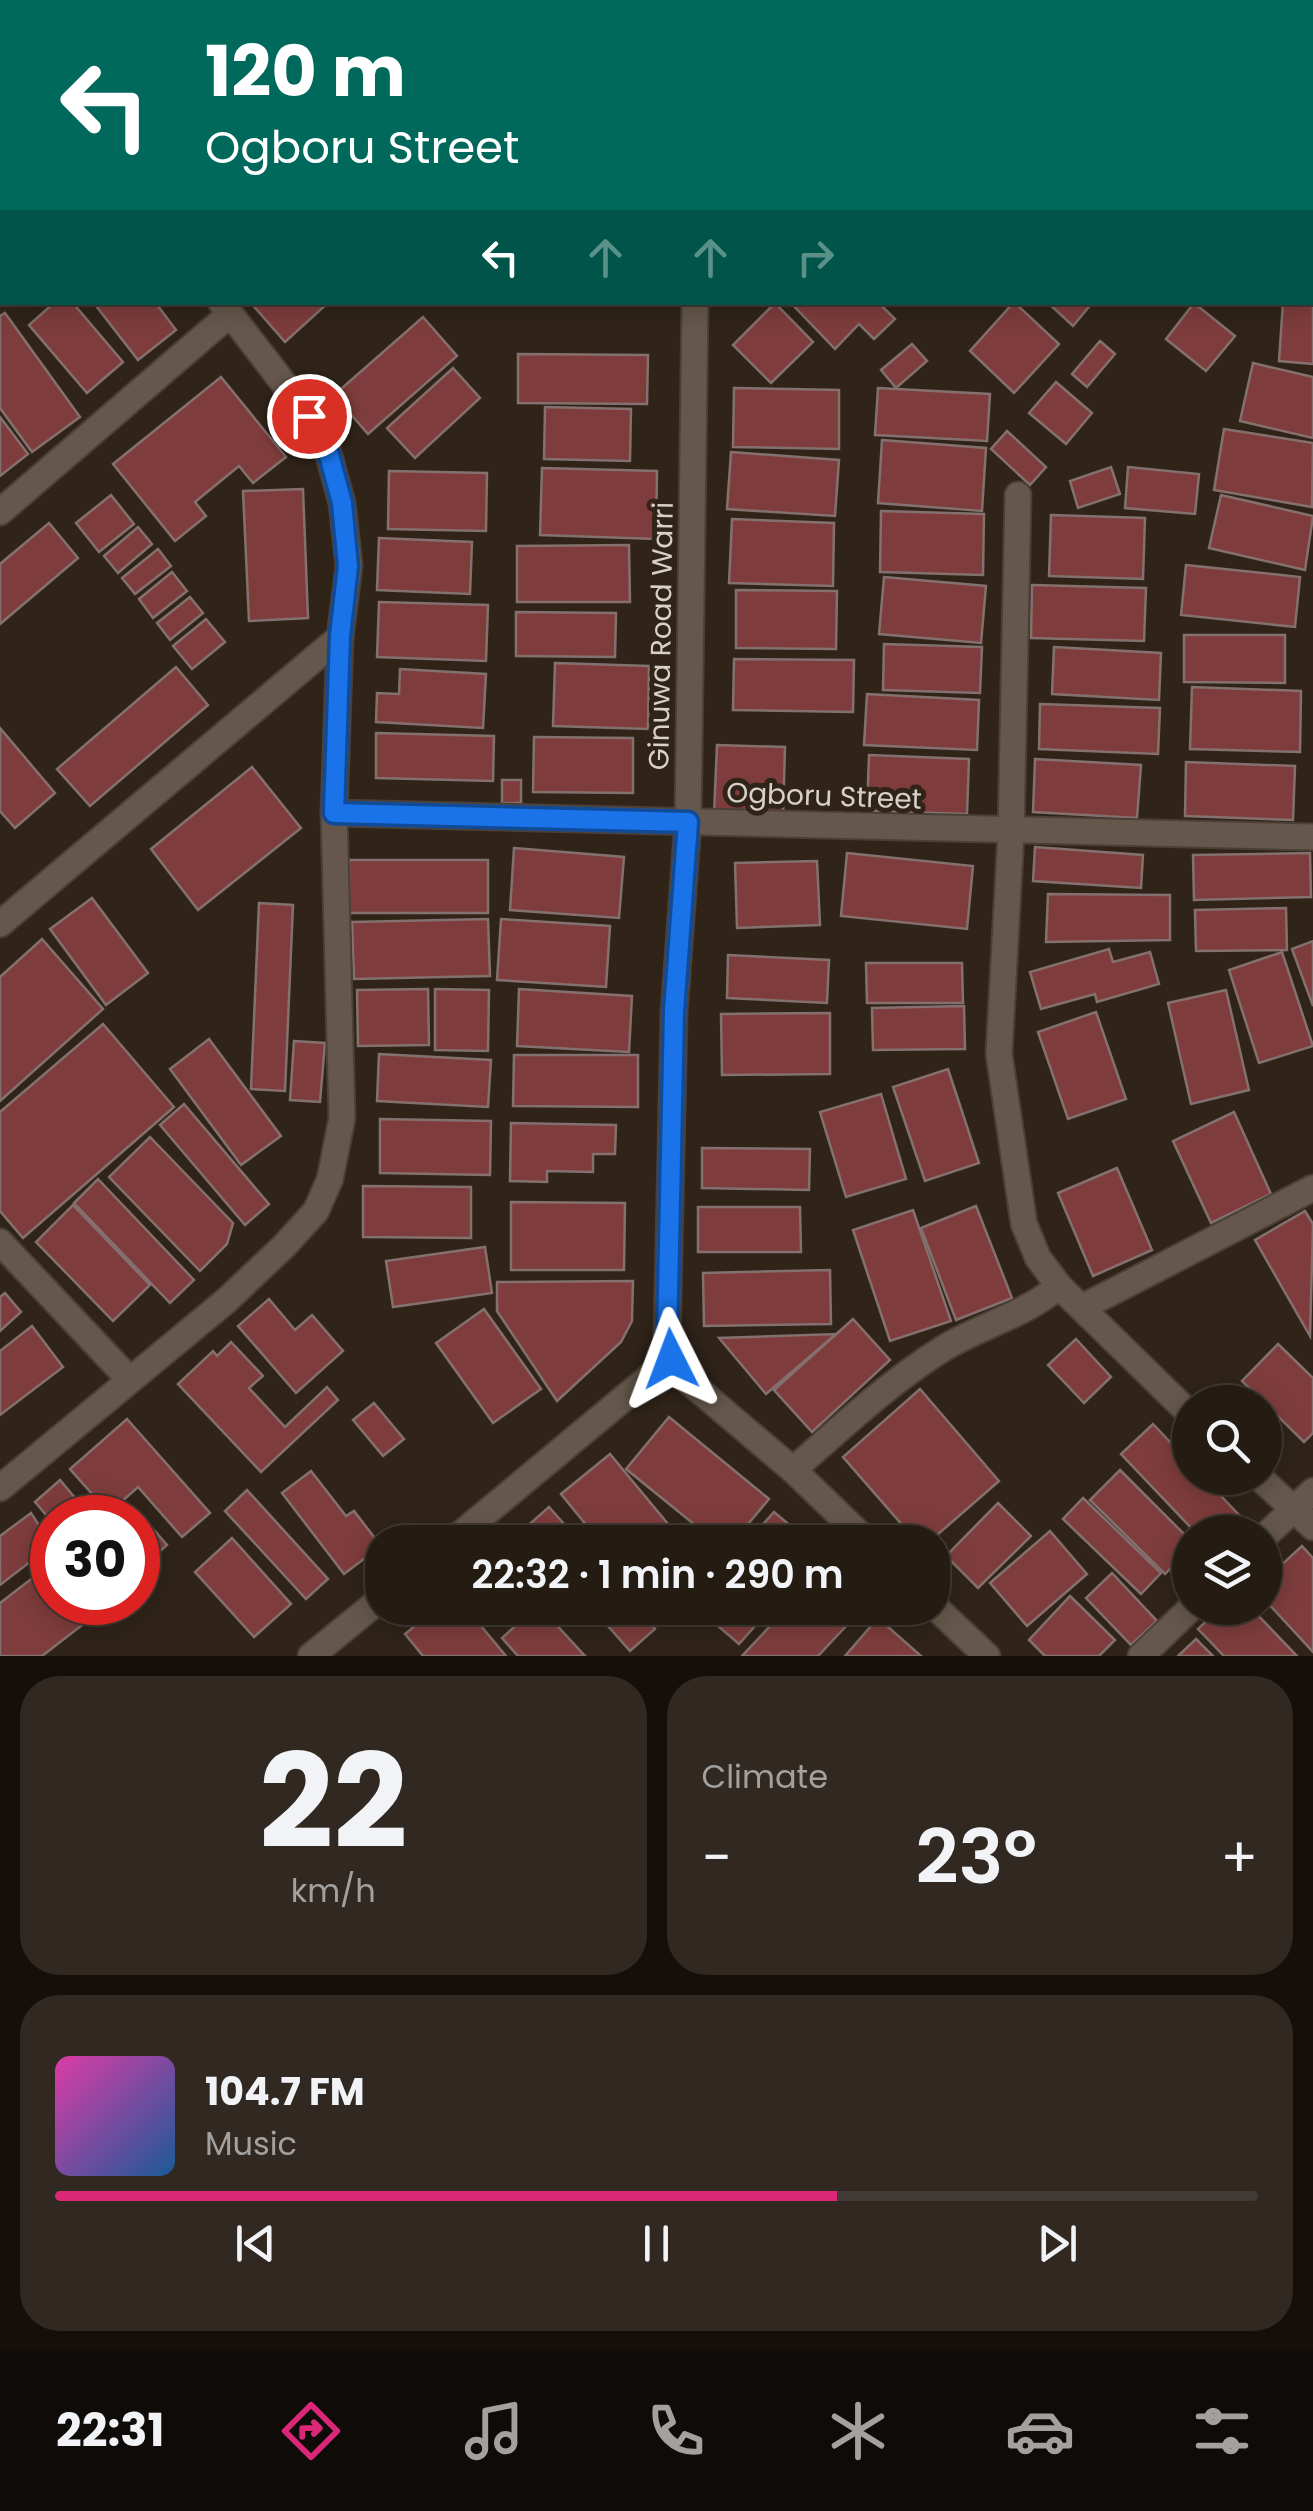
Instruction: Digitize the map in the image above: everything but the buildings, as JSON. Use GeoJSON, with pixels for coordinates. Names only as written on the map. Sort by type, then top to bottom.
{"type":"FeatureCollection","features":[{"type":"Feature","properties":{"kind":"street","name":"Ginuwa Road Warri"},"geometry":{"type":"LineString","coordinates":[[671,1359],[667,1339],[674,1012],[688,822],[699,305]]}},
{"type":"Feature","properties":{"kind":"street"},"geometry":{"type":"LineString","coordinates":[[0,512],[226,308],[326,444],[342,503],[348,566],[340,636],[334,813],[342,1118],[330,1180],[316,1211],[284,1245],[0,1488]]}},
{"type":"Feature","properties":{"kind":"street"},"geometry":{"type":"LineString","coordinates":[[1018,495],[1011,832],[1000,1054],[1005,1117],[1024,1224],[1038,1258],[1059,1286],[1172,1396]]}},
{"type":"Feature","properties":{"kind":"street"},"geometry":{"type":"LineString","coordinates":[[0,924],[340,636]]}},
{"type":"Feature","properties":{"kind":"street","name":"Ogboru Street"},"geometry":{"type":"LineString","coordinates":[[334,813],[1011,832],[1313,836]]}},
{"type":"Feature","properties":{"kind":"street"},"geometry":{"type":"LineString","coordinates":[[1083,1307],[1313,1188]]}},
{"type":"Feature","properties":{"kind":"street"},"geometry":{"type":"LineString","coordinates":[[0,1242],[130,1380]]}},
{"type":"Feature","properties":{"kind":"street"},"geometry":{"type":"LineString","coordinates":[[793,1470],[896,1378],[948,1346],[1040,1302],[1059,1286]]}},
{"type":"Feature","properties":{"kind":"street"},"geometry":{"type":"LineString","coordinates":[[471,1525],[671,1359],[681,1375],[793,1470],[850,1525]]}},
{"type":"Feature","properties":{"kind":"street"},"geometry":{"type":"LineString","coordinates":[[1282,1520],[1303,1500],[1313,1527]]}},
{"type":"Feature","properties":{"kind":"street"},"geometry":{"type":"LineString","coordinates":[[311,1656],[365,1612]]}},
{"type":"Feature","properties":{"kind":"street"},"geometry":{"type":"LineString","coordinates":[[950,1621],[987,1656]]}},
{"type":"Feature","properties":{"kind":"street"},"geometry":{"type":"LineString","coordinates":[[1141,1656],[1174,1625]]}},
{"type":"Feature","properties":{"kind":"route"},"geometry":{"type":"LineString","coordinates":[[309,416],[326,444],[342,503],[348,566],[340,636],[334,813],[688,822],[674,1012],[667,1339],[671,1359]]}}]}
